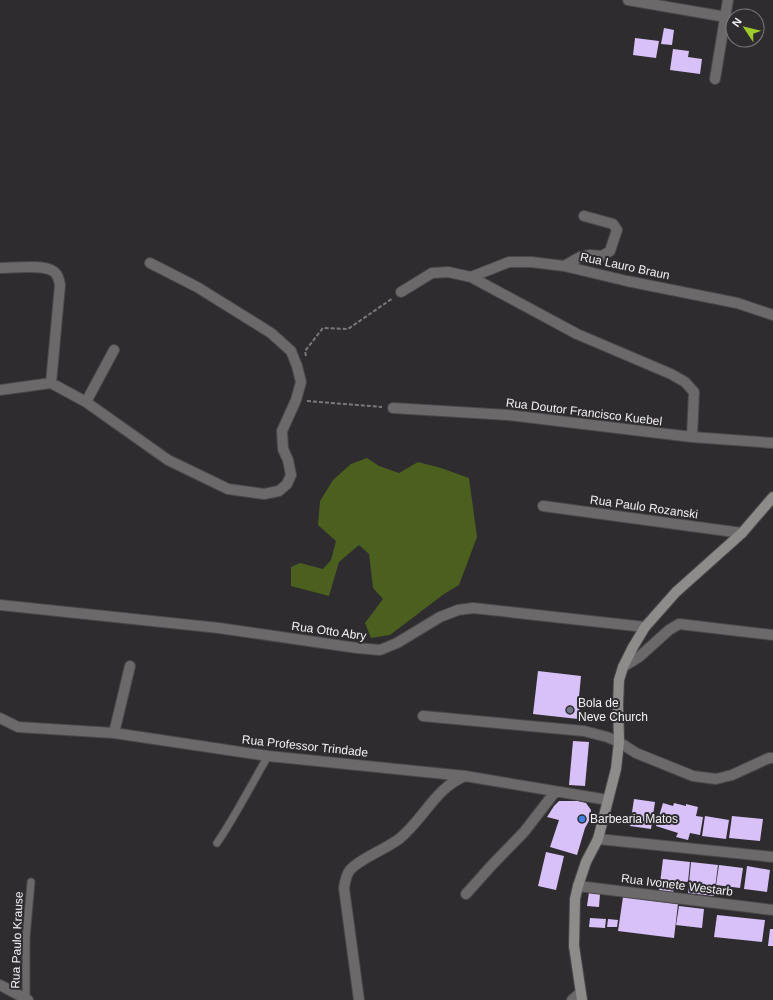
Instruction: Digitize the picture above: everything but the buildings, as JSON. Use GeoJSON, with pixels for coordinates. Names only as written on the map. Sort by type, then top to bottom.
{"type":"FeatureCollection","features":[{"type":"Feature","properties":{"kind":"main road"},"geometry":{"type":"LineString","coordinates":[[581,996],[574,946],[574,911],[578,886],[586,862],[598,839],[616,769],[619,742],[619,680],[623,666],[645,627],[676,592],[742,533],[773,497]]}},
{"type":"Feature","properties":{"kind":"street"},"geometry":{"type":"LineString","coordinates":[[628,0],[725,17]]}},
{"type":"Feature","properties":{"kind":"street"},"geometry":{"type":"LineString","coordinates":[[716,79],[725,23]]}},
{"type":"Feature","properties":{"kind":"street"},"geometry":{"type":"LineString","coordinates":[[564,266],[580,257],[590,255],[602,256],[610,251],[617,230],[613,224],[584,216]]}},
{"type":"Feature","properties":{"kind":"street","name":"Rua Lauro Braun"},"geometry":{"type":"LineString","coordinates":[[471,277],[509,262],[531,262],[564,266],[628,281],[737,303],[773,315]]}},
{"type":"Feature","properties":{"kind":"street"},"geometry":{"type":"LineString","coordinates":[[0,390],[51,383],[86,402],[168,460],[228,489],[264,494],[279,491],[287,484],[291,474],[288,460],[283,449],[282,431],[296,400],[302,382],[291,351],[271,333],[197,287],[150,263]]}},
{"type":"Feature","properties":{"kind":"street"},"geometry":{"type":"LineString","coordinates":[[0,268],[45,268],[53,271],[58,276],[60,285],[51,383]]}},
{"type":"Feature","properties":{"kind":"street"},"geometry":{"type":"LineString","coordinates":[[401,292],[432,273],[448,272],[471,277],[577,334],[670,374],[685,382],[694,392],[692,437]]}},
{"type":"Feature","properties":{"kind":"street"},"geometry":{"type":"LineString","coordinates":[[86,402],[114,350]]}},
{"type":"Feature","properties":{"kind":"street","name":"Rua Doutor Francisco Kuebel"},"geometry":{"type":"LineString","coordinates":[[393,408],[508,415],[692,437],[773,443]]}},
{"type":"Feature","properties":{"kind":"street","name":"Rua Paulo Rozanski"},"geometry":{"type":"LineString","coordinates":[[543,506],[742,533]]}},
{"type":"Feature","properties":{"kind":"street","name":"Rua Otto Abry"},"geometry":{"type":"LineString","coordinates":[[0,605],[219,628],[380,650],[397,643],[440,617],[458,610],[473,608],[645,627]]}},
{"type":"Feature","properties":{"kind":"street"},"geometry":{"type":"LineString","coordinates":[[623,666],[639,657],[669,630],[679,624],[773,635]]}},
{"type":"Feature","properties":{"kind":"street"},"geometry":{"type":"LineString","coordinates":[[114,733],[130,666]]}},
{"type":"Feature","properties":{"kind":"street"},"geometry":{"type":"LineString","coordinates":[[423,716],[584,731],[607,737],[619,742],[636,753],[693,776],[716,779],[732,775],[769,758],[773,758]]}},
{"type":"Feature","properties":{"kind":"street","name":"Rua Professor Trindade"},"geometry":{"type":"LineString","coordinates":[[0,718],[18,727],[114,733],[268,756],[465,776],[608,800]]}},
{"type":"Feature","properties":{"kind":"street"},"geometry":{"type":"LineString","coordinates":[[359,1000],[344,888],[349,870],[356,864],[387,848],[399,839],[425,812],[437,795],[450,784],[465,776]]}},
{"type":"Feature","properties":{"kind":"street"},"geometry":{"type":"LineString","coordinates":[[466,894],[524,832],[555,792]]}},
{"type":"Feature","properties":{"kind":"street"},"geometry":{"type":"LineString","coordinates":[[598,839],[773,857]]}},
{"type":"Feature","properties":{"kind":"street","name":"Rua Ivonete Westarb"},"geometry":{"type":"LineString","coordinates":[[578,886],[773,910]]}},
{"type":"Feature","properties":{"kind":"street"},"geometry":{"type":"LineString","coordinates":[[0,985],[27,999]]}},
{"type":"Feature","properties":{"kind":"street"},"geometry":{"type":"LineString","coordinates":[[572,1000],[581,996]]}},
{"type":"Feature","properties":{"kind":"lane"},"geometry":{"type":"LineString","coordinates":[[217,842],[233,820],[247,791],[268,756]]}},
{"type":"Feature","properties":{"kind":"lane","name":"Rua Paulo Krause"},"geometry":{"type":"LineString","coordinates":[[27,999],[26,938],[31,882]]}},
{"type":"Feature","properties":{"kind":"path"},"geometry":{"type":"LineString","coordinates":[[306,358],[305,351],[323,328],[348,329],[401,292]]}},
{"type":"Feature","properties":{"kind":"path"},"geometry":{"type":"LineString","coordinates":[[296,400],[393,408]]}},
{"type":"Feature","properties":{"kind":"green space"},"geometry":{"type":"Polygon","coordinates":[[[367,458],[379,466],[399,473],[418,462],[469,478],[477,537],[459,585],[444,594],[390,635],[371,638],[365,623],[383,599],[373,588],[369,554],[359,545],[339,562],[329,596],[291,586],[291,567],[300,563],[323,569],[331,560],[336,541],[318,525],[320,501],[333,480],[351,464],[367,458]]]}},
{"type":"Feature","properties":{"kind":"place","name":"Bola de Neve Church"},"geometry":{"type":"Point","coordinates":[570,710]}},
{"type":"Feature","properties":{"kind":"place","name":"Barbearia Matos"},"geometry":{"type":"Point","coordinates":[582,819]}}]}
